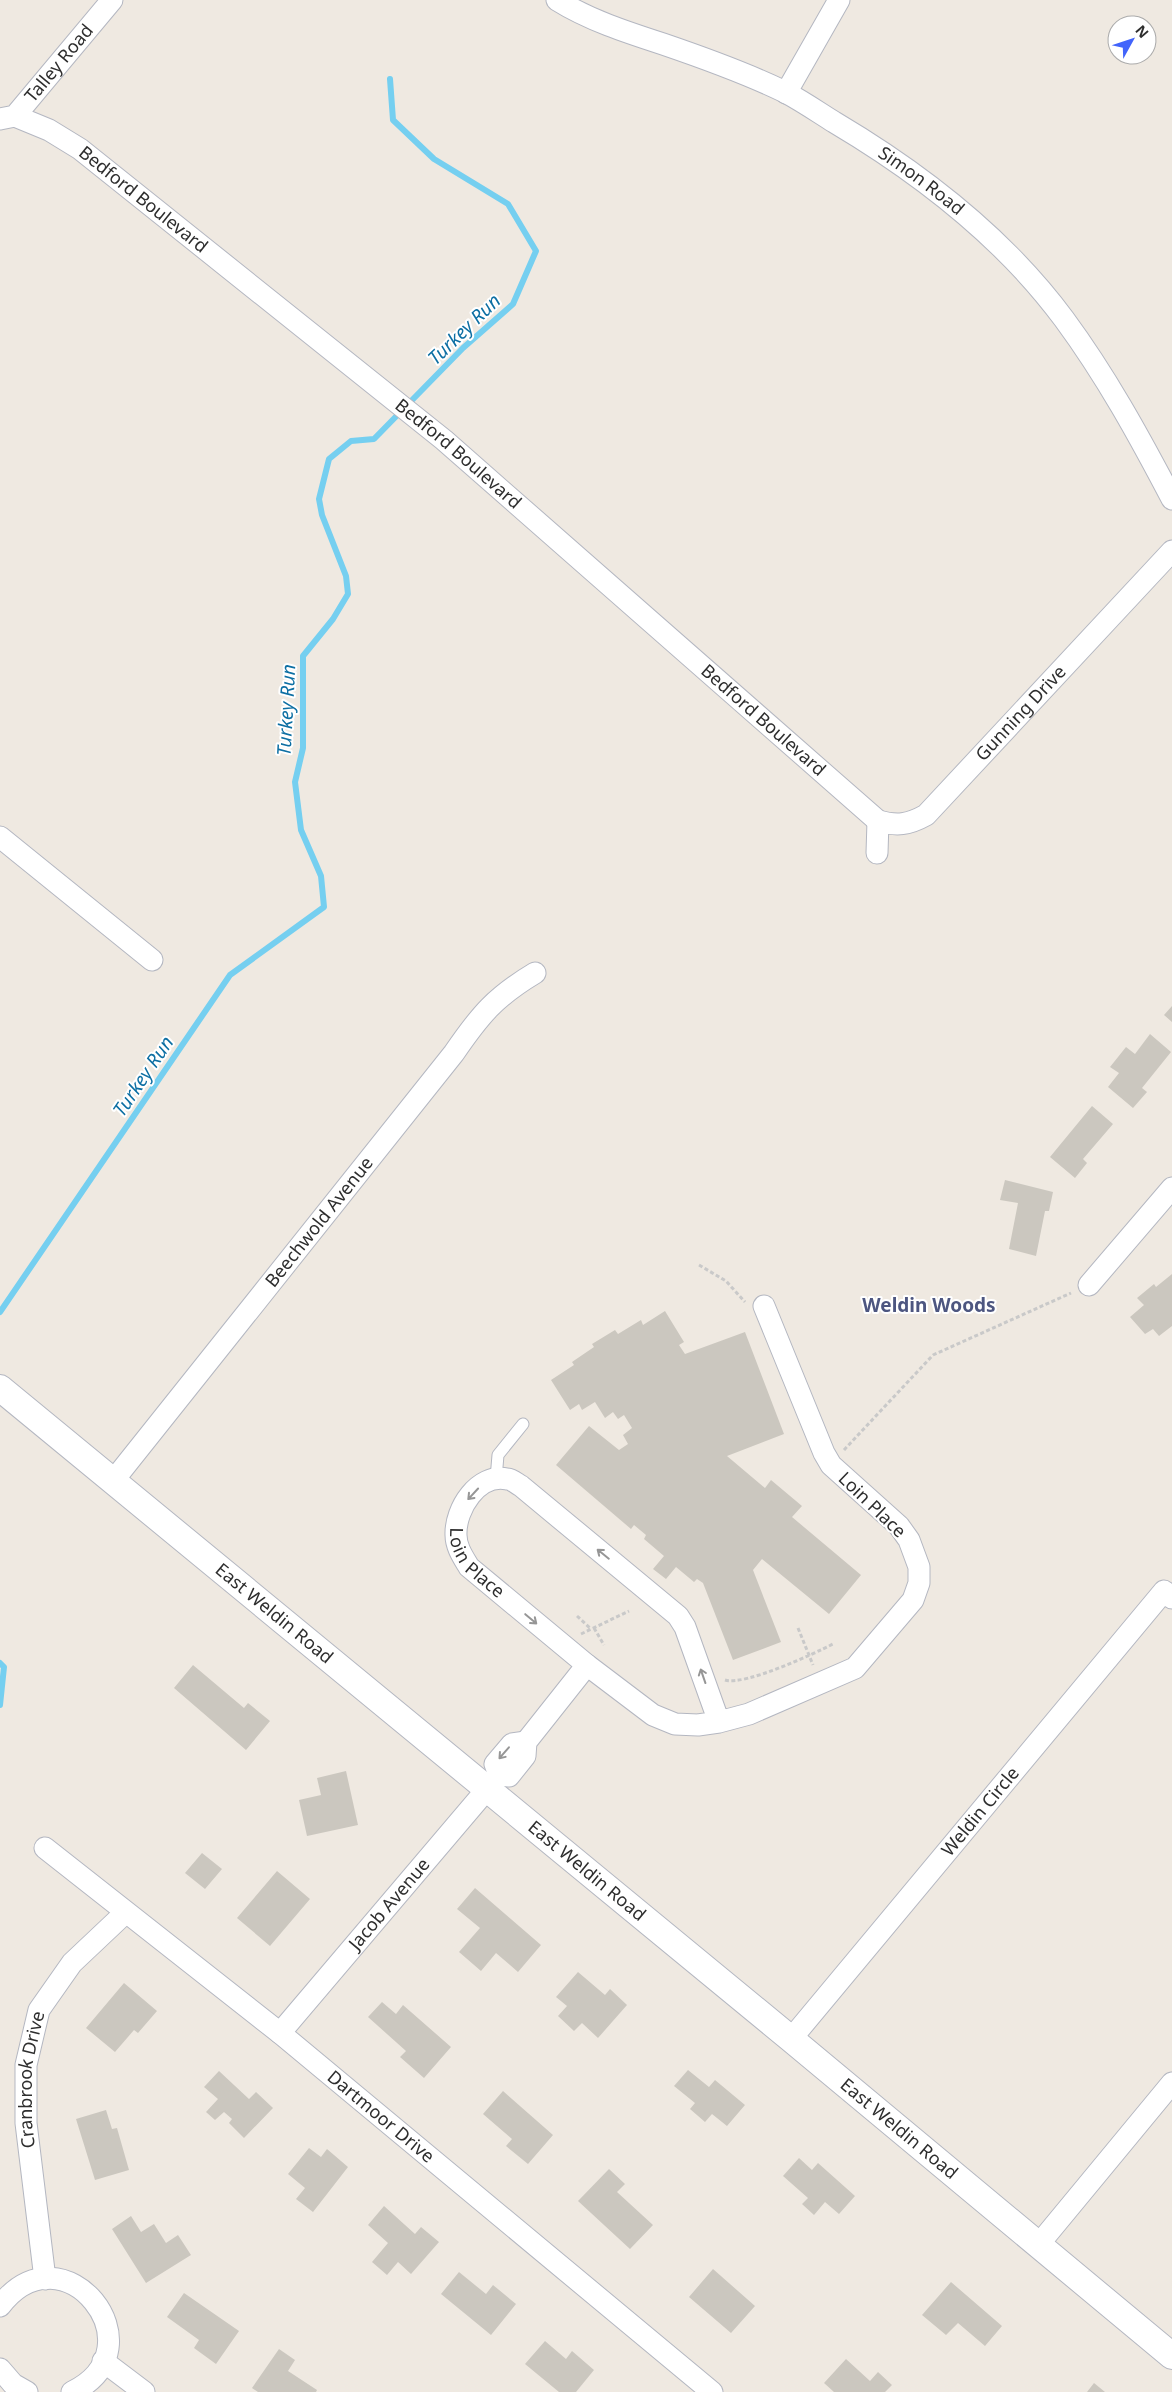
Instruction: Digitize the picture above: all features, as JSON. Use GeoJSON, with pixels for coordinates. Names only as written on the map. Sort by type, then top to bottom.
{"type":"FeatureCollection","features":[{"type":"Feature","properties":{"kind":"street","name":"Talley Road"},"geometry":{"type":"LineString","coordinates":[[8,117],[112,0]]}},
{"type":"Feature","properties":{"kind":"street","name":"Simon Road"},"geometry":{"type":"LineString","coordinates":[[556,0],[571,9],[615,28],[702,58],[786,93],[908,169],[1015,261],[1063,318],[1100,371],[1143,442],[1172,498]]}},
{"type":"Feature","properties":{"kind":"street"},"geometry":{"type":"LineString","coordinates":[[786,93],[839,0]]}},
{"type":"Feature","properties":{"kind":"street","name":"Bedford Boulevard"},"geometry":{"type":"LineString","coordinates":[[8,117],[49,130],[80,149],[421,421],[878,821]]}},
{"type":"Feature","properties":{"kind":"street","name":"Gunning Drive"},"geometry":{"type":"LineString","coordinates":[[878,821],[891,825],[909,825],[926,815],[1172,551]]}},
{"type":"Feature","properties":{"kind":"street"},"geometry":{"type":"LineString","coordinates":[[876,853],[878,821]]}},
{"type":"Feature","properties":{"kind":"street"},"geometry":{"type":"LineString","coordinates":[[0,837],[152,960]]}},
{"type":"Feature","properties":{"kind":"street","name":"Beechwold Avenue"},"geometry":{"type":"LineString","coordinates":[[113,1481],[454,1053],[480,1016],[518,984],[536,973]]}},
{"type":"Feature","properties":{"kind":"street"},"geometry":{"type":"LineString","coordinates":[[1089,1285],[1170,1195]]}},
{"type":"Feature","properties":{"kind":"street","name":"Loin Place"},"geometry":{"type":"LineString","coordinates":[[496,1479],[482,1484],[471,1494],[462,1506],[456,1522],[455,1537],[459,1552],[469,1567],[587,1665],[660,1718],[675,1724],[698,1726],[719,1722],[749,1714],[855,1668],[913,1600],[919,1583],[920,1567],[909,1540],[899,1526],[830,1465],[756,1306]]}},
{"type":"Feature","properties":{"kind":"street","name":"East Weldin Road"},"geometry":{"type":"LineString","coordinates":[[0,1388],[113,1481],[493,1782],[792,2039],[1172,2356]]}},
{"type":"Feature","properties":{"kind":"street"},"geometry":{"type":"LineString","coordinates":[[496,1479],[509,1479],[521,1486],[678,1616],[686,1627],[719,1722]]}},
{"type":"Feature","properties":{"kind":"street","name":"Weldin Circle"},"geometry":{"type":"LineString","coordinates":[[792,2039],[1164,1591],[1172,1598]]}},
{"type":"Feature","properties":{"kind":"street","name":"Jacob Avenue"},"geometry":{"type":"LineString","coordinates":[[280,2033],[493,1782],[495,1764],[512,1744],[526,1742],[587,1665]]}},
{"type":"Feature","properties":{"kind":"street","name":"Dartmoor Drive"},"geometry":{"type":"LineString","coordinates":[[45,1848],[125,1913],[280,2033],[712,2392]]}},
{"type":"Feature","properties":{"kind":"street","name":"Cranbrook Drive"},"geometry":{"type":"LineString","coordinates":[[45,2279],[26,2123],[26,2065],[39,2010],[72,1963],[125,1913]]}},
{"type":"Feature","properties":{"kind":"street"},"geometry":{"type":"LineString","coordinates":[[1039,2244],[1172,2083]]}},
{"type":"Feature","properties":{"kind":"street"},"geometry":{"type":"LineString","coordinates":[[0,2306],[18,2288],[45,2279],[71,2283],[83,2289],[101,2309],[108,2335],[104,2361],[91,2379],[72,2392]]}},
{"type":"Feature","properties":{"kind":"street"},"geometry":{"type":"LineString","coordinates":[[104,2361],[144,2392]]}},
{"type":"Feature","properties":{"kind":"street"},"geometry":{"type":"LineString","coordinates":[[0,2369],[13,2384],[27,2392]]}},
{"type":"Feature","properties":{"kind":"lane"},"geometry":{"type":"LineString","coordinates":[[496,1479],[498,1456],[524,1424]]}},
{"type":"Feature","properties":{"kind":"path"},"geometry":{"type":"LineString","coordinates":[[699,1265],[726,1281],[756,1306]]}},
{"type":"Feature","properties":{"kind":"path"},"geometry":{"type":"LineString","coordinates":[[830,1465],[933,1355],[1089,1285]]}},
{"type":"Feature","properties":{"kind":"path"},"geometry":{"type":"LineString","coordinates":[[574,1638],[629,1611]]}},
{"type":"Feature","properties":{"kind":"path"},"geometry":{"type":"LineString","coordinates":[[577,1616],[592,1629],[604,1645]]}},
{"type":"Feature","properties":{"kind":"path"},"geometry":{"type":"LineString","coordinates":[[798,1628],[814,1668]]}},
{"type":"Feature","properties":{"kind":"building"},"geometry":{"type":"Polygon","coordinates":[[[1172,1006],[1172,1022],[1164,1015],[1172,1006]]]}},
{"type":"Feature","properties":{"kind":"building"},"geometry":{"type":"Polygon","coordinates":[[[1150,1034],[1171,1052],[1142,1088],[1147,1092],[1133,1108],[1108,1087],[1119,1073],[1110,1067],[1126,1047],[1135,1054],[1150,1034]]]}},
{"type":"Feature","properties":{"kind":"building"},"geometry":{"type":"Polygon","coordinates":[[[1092,1106],[1113,1124],[1083,1159],[1087,1163],[1075,1178],[1050,1157],[1092,1106]]]}},
{"type":"Feature","properties":{"kind":"building"},"geometry":{"type":"Polygon","coordinates":[[[1005,1180],[1053,1192],[1049,1211],[1045,1211],[1036,1256],[1009,1249],[1018,1203],[1000,1200],[1005,1180]]]}},
{"type":"Feature","properties":{"kind":"building"},"geometry":{"type":"Polygon","coordinates":[[[1172,1274],[1172,1326],[1159,1336],[1153,1329],[1145,1334],[1130,1317],[1144,1305],[1137,1298],[1154,1284],[1156,1287],[1172,1274]]]}},
{"type":"Feature","properties":{"kind":"building"},"geometry":{"type":"Polygon","coordinates":[[[665,1311],[684,1342],[679,1345],[685,1354],[745,1332],[784,1434],[727,1456],[765,1488],[771,1480],[802,1506],[792,1517],[861,1575],[829,1614],[762,1559],[753,1570],[781,1642],[733,1660],[703,1583],[697,1579],[694,1582],[676,1567],[666,1579],[653,1569],[664,1556],[644,1539],[646,1535],[634,1525],[631,1529],[556,1465],[589,1426],[619,1450],[628,1444],[623,1435],[632,1428],[624,1415],[618,1419],[613,1412],[605,1418],[595,1402],[582,1410],[579,1404],[570,1410],[551,1380],[574,1365],[572,1362],[594,1347],[592,1344],[615,1330],[618,1334],[641,1320],[643,1325],[665,1311]]]}},
{"type":"Feature","properties":{"kind":"building"},"geometry":{"type":"Polygon","coordinates":[[[193,1665],[244,1708],[248,1703],[270,1721],[246,1750],[174,1688],[193,1665]]]}},
{"type":"Feature","properties":{"kind":"building"},"geometry":{"type":"Polygon","coordinates":[[[346,1771],[358,1825],[307,1836],[299,1800],[321,1795],[317,1778],[346,1771]]]}},
{"type":"Feature","properties":{"kind":"building"},"geometry":{"type":"Polygon","coordinates":[[[202,1853],[222,1869],[205,1889],[185,1873],[202,1853]]]}},
{"type":"Feature","properties":{"kind":"building"},"geometry":{"type":"Polygon","coordinates":[[[277,1871],[310,1899],[270,1946],[237,1918],[277,1871]]]}},
{"type":"Feature","properties":{"kind":"building"},"geometry":{"type":"Polygon","coordinates":[[[475,1888],[541,1945],[518,1972],[496,1953],[481,1971],[459,1952],[480,1928],[457,1909],[475,1888]]]}},
{"type":"Feature","properties":{"kind":"building"},"geometry":{"type":"Polygon","coordinates":[[[578,1972],[605,1995],[610,1989],[627,2005],[598,2038],[582,2023],[574,2031],[558,2016],[567,2006],[556,1997],[578,1972]]]}},
{"type":"Feature","properties":{"kind":"building"},"geometry":{"type":"Polygon","coordinates":[[[124,1983],[157,2011],[138,2033],[134,2030],[115,2052],[86,2028],[124,1983]]]}},
{"type":"Feature","properties":{"kind":"building"},"geometry":{"type":"Polygon","coordinates":[[[382,2002],[396,2014],[403,2005],[451,2047],[424,2078],[400,2057],[406,2051],[368,2017],[382,2002]]]}},
{"type":"Feature","properties":{"kind":"building"},"geometry":{"type":"Polygon","coordinates":[[[688,2070],[709,2087],[715,2080],[745,2105],[727,2126],[712,2114],[705,2122],[690,2109],[695,2103],[674,2086],[688,2070]]]}},
{"type":"Feature","properties":{"kind":"building"},"geometry":{"type":"Polygon","coordinates":[[[219,2071],[249,2099],[256,2092],[273,2108],[244,2138],[229,2123],[232,2119],[224,2112],[215,2120],[206,2112],[218,2099],[204,2087],[219,2071]]]}},
{"type":"Feature","properties":{"kind":"building"},"geometry":{"type":"Polygon","coordinates":[[[503,2091],[553,2135],[528,2164],[506,2146],[512,2139],[483,2114],[503,2091]]]}},
{"type":"Feature","properties":{"kind":"building"},"geometry":{"type":"Polygon","coordinates":[[[106,2110],[112,2129],[117,2128],[129,2170],[95,2180],[76,2119],[106,2110]]]}},
{"type":"Feature","properties":{"kind":"building"},"geometry":{"type":"Polygon","coordinates":[[[309,2148],[321,2157],[327,2149],[348,2167],[313,2212],[296,2199],[305,2188],[288,2174],[309,2148]]]}},
{"type":"Feature","properties":{"kind":"building"},"geometry":{"type":"Polygon","coordinates":[[[799,2158],[812,2170],[818,2163],[855,2196],[839,2214],[825,2202],[814,2215],[802,2204],[808,2198],[783,2176],[799,2158]]]}},
{"type":"Feature","properties":{"kind":"building"},"geometry":{"type":"Polygon","coordinates":[[[609,2169],[625,2184],[617,2192],[653,2225],[630,2249],[578,2201],[609,2169]]]}},
{"type":"Feature","properties":{"kind":"building"},"geometry":{"type":"Polygon","coordinates":[[[384,2206],[415,2234],[421,2227],[439,2242],[411,2274],[398,2262],[387,2275],[372,2262],[388,2243],[368,2225],[384,2206]]]}},
{"type":"Feature","properties":{"kind":"building"},"geometry":{"type":"Polygon","coordinates":[[[131,2216],[141,2232],[154,2224],[166,2243],[178,2235],[191,2255],[146,2283],[112,2229],[131,2216]]]}},
{"type":"Feature","properties":{"kind":"building"},"geometry":{"type":"Polygon","coordinates":[[[713,2269],[755,2306],[731,2333],[689,2297],[713,2269]]]}},
{"type":"Feature","properties":{"kind":"building"},"geometry":{"type":"Polygon","coordinates":[[[459,2272],[486,2294],[493,2285],[516,2304],[491,2335],[441,2294],[459,2272]]]}},
{"type":"Feature","properties":{"kind":"building"},"geometry":{"type":"Polygon","coordinates":[[[951,2282],[1002,2326],[985,2346],[958,2323],[946,2335],[922,2315],[951,2282]]]}},
{"type":"Feature","properties":{"kind":"building"},"geometry":{"type":"Polygon","coordinates":[[[184,2293],[239,2331],[216,2364],[194,2348],[199,2340],[167,2317],[184,2293]]]}},
{"type":"Feature","properties":{"kind":"building"},"geometry":{"type":"Polygon","coordinates":[[[545,2341],[566,2359],[572,2351],[594,2370],[576,2392],[559,2392],[525,2364],[545,2341]]]}},
{"type":"Feature","properties":{"kind":"building"},"geometry":{"type":"Polygon","coordinates":[[[279,2349],[295,2360],[288,2371],[317,2390],[316,2392],[258,2392],[252,2388],[279,2349]]]}},
{"type":"Feature","properties":{"kind":"building"},"geometry":{"type":"Polygon","coordinates":[[[846,2359],[870,2381],[878,2372],[892,2385],[885,2392],[834,2392],[824,2383],[846,2359]]]}},
{"type":"Feature","properties":{"kind":"building"},"geometry":{"type":"Polygon","coordinates":[[[1094,2383],[1105,2392],[1087,2392],[1094,2383]]]}},
{"type":"Feature","properties":{"kind":"waterway","name":"Turkey Run"},"geometry":{"type":"LineString","coordinates":[[0,1312],[230,975],[324,907],[321,876],[301,830],[295,782],[303,748],[303,656],[333,619],[348,594],[346,576],[322,515],[319,499],[329,459],[351,441],[374,439],[463,348],[513,304],[536,251],[508,204],[434,159],[393,120],[390,79]]}},
{"type":"Feature","properties":{"kind":"waterway","name":"Turkey Run"},"geometry":{"type":"LineString","coordinates":[[0,1663],[4,1667],[0,1705]]}},
{"type":"Feature","properties":{"kind":"district","name":"Weldin Woods"},"geometry":{"type":"Point","coordinates":[929,1305]}}]}
